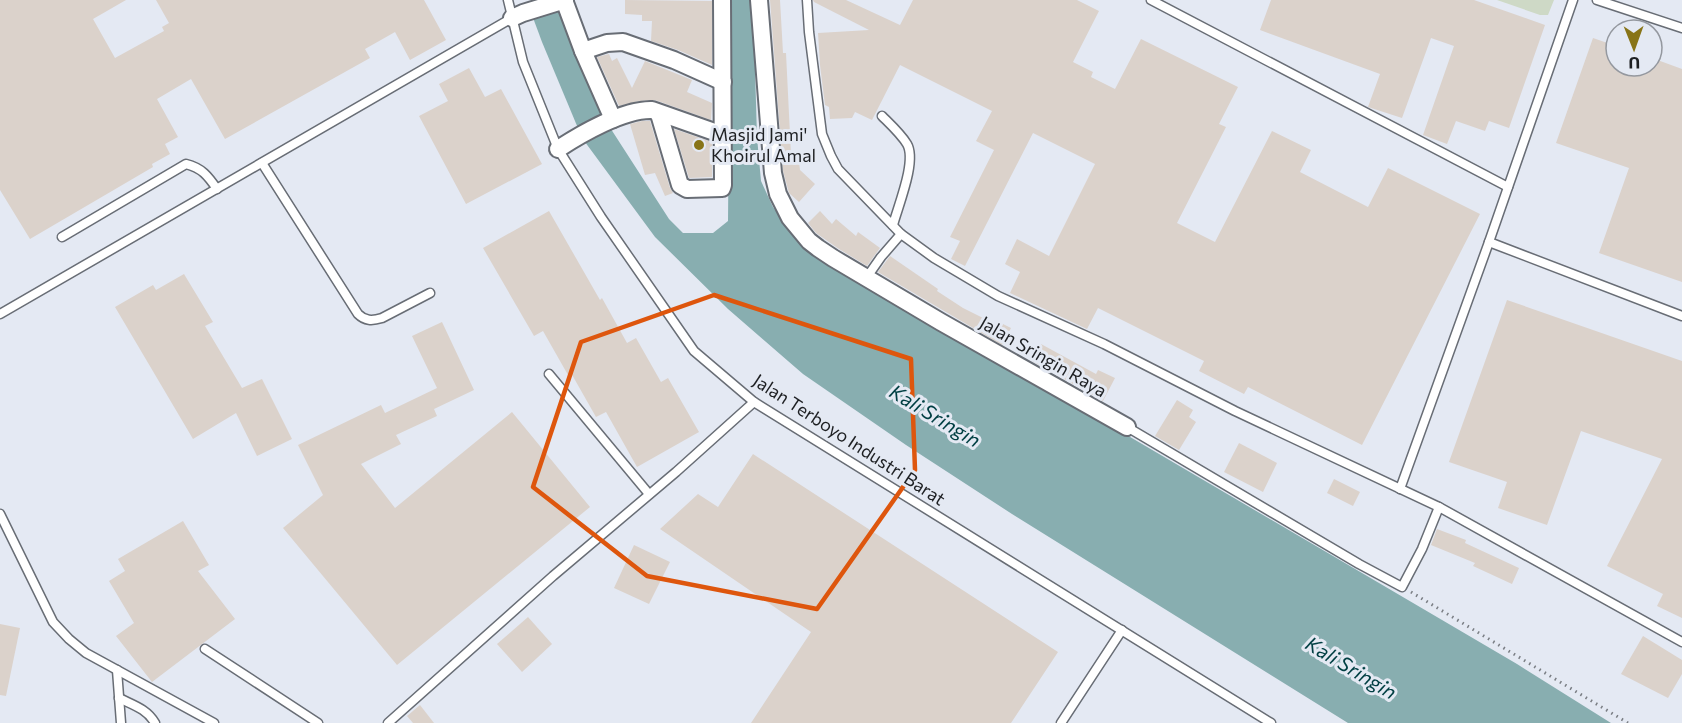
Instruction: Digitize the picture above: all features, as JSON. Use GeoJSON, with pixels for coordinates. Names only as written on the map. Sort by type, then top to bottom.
{"type":"FeatureCollection","features":[{"type":"Feature","properties":{"kind":"street"},"geometry":{"type":"LineString","coordinates":[[518,16],[563,0],[612,119]]}},
{"type":"Feature","properties":{"kind":"street"},"geometry":{"type":"LineString","coordinates":[[659,114],[680,185],[683,188],[722,188],[722,0]]}},
{"type":"Feature","properties":{"kind":"street","name":"Jalan Sringin Raya"},"geometry":{"type":"LineString","coordinates":[[759,0],[771,156],[778,194],[790,218],[810,241],[833,258],[1127,427]]}},
{"type":"Feature","properties":{"kind":"street"},"geometry":{"type":"LineString","coordinates":[[584,51],[607,43],[623,42],[723,81]]}},
{"type":"Feature","properties":{"kind":"street"},"geometry":{"type":"LineString","coordinates":[[563,146],[612,119],[644,110],[652,110],[723,135]]}},
{"type":"Feature","properties":{"kind":"lane","name":"Jalan Terboyo Industri Barat"},"geometry":{"type":"LineString","coordinates":[[508,0],[518,16],[523,62],[563,146],[601,217],[694,351],[754,402],[1271,723]]}},
{"type":"Feature","properties":{"kind":"lane"},"geometry":{"type":"LineString","coordinates":[[807,0],[822,134],[838,169],[901,234],[934,258],[998,296],[1104,344],[1235,411],[1439,507],[1682,642]]}},
{"type":"Feature","properties":{"kind":"lane"},"geometry":{"type":"LineString","coordinates":[[1151,0],[1508,187]]}},
{"type":"Feature","properties":{"kind":"lane"},"geometry":{"type":"LineString","coordinates":[[1400,489],[1573,0]]}},
{"type":"Feature","properties":{"kind":"lane"},"geometry":{"type":"LineString","coordinates":[[1597,0],[1682,28]]}},
{"type":"Feature","properties":{"kind":"lane"},"geometry":{"type":"LineString","coordinates":[[0,314],[518,16]]}},
{"type":"Feature","properties":{"kind":"lane"},"geometry":{"type":"LineString","coordinates":[[882,116],[908,144],[910,153],[910,165],[893,225]]}},
{"type":"Feature","properties":{"kind":"lane"},"geometry":{"type":"LineString","coordinates":[[262,163],[357,314],[363,319],[374,321],[382,318],[430,293]]}},
{"type":"Feature","properties":{"kind":"lane"},"geometry":{"type":"LineString","coordinates":[[62,237],[186,164],[197,167],[217,189]]}},
{"type":"Feature","properties":{"kind":"lane"},"geometry":{"type":"LineString","coordinates":[[867,277],[880,257],[901,234]]}},
{"type":"Feature","properties":{"kind":"lane"},"geometry":{"type":"LineString","coordinates":[[1489,242],[1682,316]]}},
{"type":"Feature","properties":{"kind":"lane"},"geometry":{"type":"LineString","coordinates":[[549,374],[649,494]]}},
{"type":"Feature","properties":{"kind":"lane"},"geometry":{"type":"LineString","coordinates":[[388,723],[754,402]]}},
{"type":"Feature","properties":{"kind":"lane","name":"Jalan Sringin Raya"},"geometry":{"type":"LineString","coordinates":[[1127,427],[1359,564],[1402,586]]}},
{"type":"Feature","properties":{"kind":"lane"},"geometry":{"type":"LineString","coordinates":[[1402,586],[1422,549],[1439,507]]}},
{"type":"Feature","properties":{"kind":"lane"},"geometry":{"type":"LineString","coordinates":[[0,514],[53,622],[69,639],[86,653],[214,723]]}},
{"type":"Feature","properties":{"kind":"lane"},"geometry":{"type":"LineString","coordinates":[[1061,723],[1122,630]]}},
{"type":"Feature","properties":{"kind":"lane"},"geometry":{"type":"LineString","coordinates":[[205,649],[318,723]]}},
{"type":"Feature","properties":{"kind":"lane"},"geometry":{"type":"LineString","coordinates":[[117,670],[121,723]]}},
{"type":"Feature","properties":{"kind":"lane"},"geometry":{"type":"LineString","coordinates":[[119,698],[141,708],[151,716],[155,723]]}},
{"type":"Feature","properties":{"kind":"path"},"geometry":{"type":"LineString","coordinates":[[1402,586],[1628,723]]}},
{"type":"Feature","properties":{"kind":"highlighted area"},"geometry":{"type":"Polygon","coordinates":[[[714,295],[911,359],[915,470],[817,609],[647,576],[533,487],[581,342],[714,295]]]}},
{"type":"Feature","properties":{"kind":"shaded area"},"geometry":{"type":"Polygon","coordinates":[[[1497,0],[1554,0],[1548,15],[1540,15],[1497,0]]]}},
{"type":"Feature","properties":{"kind":"water","name":"Kali Sringin"},"geometry":{"type":"Polygon","coordinates":[[[730,0],[753,0],[757,137],[761,181],[773,207],[798,242],[866,287],[1125,434],[1517,664],[1611,723],[1348,723],[1012,514],[803,374],[728,309],[655,237],[585,142],[609,126],[669,219],[683,233],[713,233],[728,221],[730,0]]]}},
{"type":"Feature","properties":{"kind":"water"},"geometry":{"type":"Polygon","coordinates":[[[563,5],[606,119],[580,133],[532,15],[563,5]]]}},
{"type":"Feature","properties":{"kind":"building"},"geometry":{"type":"Polygon","coordinates":[[[0,0],[126,0],[93,19],[115,58],[164,31],[162,27],[169,23],[156,0],[424,0],[446,40],[410,60],[395,32],[365,49],[370,58],[225,139],[191,79],[157,99],[178,137],[165,144],[170,154],[152,164],[153,167],[30,239],[0,190],[0,0]]]}},
{"type":"Feature","properties":{"kind":"building"},"geometry":{"type":"Polygon","coordinates":[[[625,0],[712,1],[712,65],[651,41],[652,21],[642,21],[642,15],[625,14],[625,0]]]}},
{"type":"Feature","properties":{"kind":"building"},"geometry":{"type":"Polygon","coordinates":[[[770,0],[780,0],[783,53],[786,53],[791,155],[798,154],[800,170],[815,184],[799,202],[789,193],[783,171],[770,0]]]}},
{"type":"Feature","properties":{"kind":"building"},"geometry":{"type":"Polygon","coordinates":[[[813,0],[846,0],[900,25],[913,0],[1077,0],[1099,11],[1073,62],[1093,72],[1091,77],[1115,89],[1141,39],[1238,87],[1219,124],[1226,127],[1177,223],[1215,242],[1272,131],[1311,150],[1300,172],[1368,207],[1388,168],[1480,214],[1362,445],[1248,387],[1244,394],[1199,371],[1204,361],[1098,308],[1087,329],[1010,293],[1020,272],[1005,264],[1017,239],[1049,256],[1095,164],[1033,133],[965,266],[951,259],[960,241],[950,237],[994,150],[976,141],[992,111],[900,65],[872,120],[855,112],[852,118],[830,119],[829,107],[825,105],[818,33],[869,30],[813,0]]]}},
{"type":"Feature","properties":{"kind":"building"},"geometry":{"type":"Polygon","coordinates":[[[1271,0],[1474,0],[1545,25],[1509,128],[1489,121],[1485,131],[1456,121],[1447,144],[1423,135],[1454,46],[1431,38],[1402,118],[1368,107],[1380,74],[1260,30],[1271,0]]]}},
{"type":"Feature","properties":{"kind":"building"},"geometry":{"type":"Polygon","coordinates":[[[1593,38],[1604,42],[1604,78],[1664,78],[1664,62],[1682,69],[1682,282],[1599,253],[1629,168],[1556,143],[1593,38]]]}},
{"type":"Feature","properties":{"kind":"building"},"geometry":{"type":"Polygon","coordinates":[[[609,54],[612,61],[617,58],[632,88],[645,61],[692,80],[687,92],[712,103],[711,120],[655,100],[619,106],[597,57],[609,54]]]}},
{"type":"Feature","properties":{"kind":"building"},"geometry":{"type":"Polygon","coordinates":[[[469,68],[485,97],[501,89],[542,164],[466,204],[419,116],[448,101],[439,84],[469,68]]]}},
{"type":"Feature","properties":{"kind":"building"},"geometry":{"type":"Polygon","coordinates":[[[650,121],[673,193],[665,196],[655,173],[645,175],[630,124],[650,121]]]}},
{"type":"Feature","properties":{"kind":"building"},"geometry":{"type":"Polygon","coordinates":[[[674,129],[712,142],[712,177],[689,178],[674,129]]]}},
{"type":"Feature","properties":{"kind":"building"},"geometry":{"type":"Polygon","coordinates":[[[549,211],[627,343],[636,338],[661,382],[668,378],[699,432],[637,467],[606,412],[596,417],[571,373],[568,375],[543,331],[534,336],[483,248],[549,211]]]}},
{"type":"Feature","properties":{"kind":"building"},"geometry":{"type":"Polygon","coordinates":[[[820,211],[832,224],[836,219],[856,236],[858,232],[880,248],[867,266],[816,233],[808,223],[820,211]]]}},
{"type":"Feature","properties":{"kind":"building"},"geometry":{"type":"Polygon","coordinates":[[[890,256],[963,308],[995,324],[997,321],[1011,328],[1002,345],[878,272],[890,256]]]}},
{"type":"Feature","properties":{"kind":"building"},"geometry":{"type":"Polygon","coordinates":[[[184,274],[213,322],[205,326],[242,388],[262,379],[292,439],[257,456],[236,413],[193,439],[115,307],[153,285],[156,290],[184,274]]]}},
{"type":"Feature","properties":{"kind":"building"},"geometry":{"type":"Polygon","coordinates":[[[1507,300],[1682,361],[1682,618],[1657,606],[1663,594],[1607,566],[1662,459],[1581,431],[1547,525],[1498,508],[1507,482],[1449,462],[1507,300]]]}},
{"type":"Feature","properties":{"kind":"building"},"geometry":{"type":"Polygon","coordinates":[[[442,322],[474,390],[434,409],[437,416],[396,435],[401,444],[361,464],[395,508],[512,412],[590,507],[397,665],[283,528],[323,495],[298,445],[381,405],[385,413],[437,388],[412,336],[442,322]]]}},
{"type":"Feature","properties":{"kind":"building"},"geometry":{"type":"Polygon","coordinates":[[[1041,344],[1096,374],[1098,370],[1115,378],[1103,401],[1032,361],[1041,344]]]}},
{"type":"Feature","properties":{"kind":"building"},"geometry":{"type":"Polygon","coordinates":[[[1177,400],[1193,410],[1189,417],[1196,422],[1179,450],[1155,436],[1177,400]]]}},
{"type":"Feature","properties":{"kind":"building"},"geometry":{"type":"Polygon","coordinates":[[[1239,443],[1277,463],[1263,492],[1224,472],[1239,443]]]}},
{"type":"Feature","properties":{"kind":"building"},"geometry":{"type":"Polygon","coordinates":[[[753,454],[1058,652],[1011,723],[751,723],[811,632],[660,529],[698,494],[718,507],[753,454]]]}},
{"type":"Feature","properties":{"kind":"building"},"geometry":{"type":"Polygon","coordinates":[[[1334,479],[1360,492],[1353,506],[1327,493],[1334,479]]]}},
{"type":"Feature","properties":{"kind":"building"},"geometry":{"type":"Polygon","coordinates":[[[183,521],[209,565],[198,571],[235,619],[152,682],[116,636],[134,623],[109,581],[125,571],[118,559],[183,521]]]}},
{"type":"Feature","properties":{"kind":"building"},"geometry":{"type":"Polygon","coordinates":[[[1437,529],[1466,540],[1465,543],[1519,568],[1512,584],[1473,566],[1475,563],[1431,545],[1437,529]]]}},
{"type":"Feature","properties":{"kind":"building"},"geometry":{"type":"Polygon","coordinates":[[[634,545],[670,562],[649,604],[614,588],[634,545]]]}},
{"type":"Feature","properties":{"kind":"building"},"geometry":{"type":"Polygon","coordinates":[[[528,617],[552,644],[522,672],[497,644],[528,617]]]}},
{"type":"Feature","properties":{"kind":"building"},"geometry":{"type":"Polygon","coordinates":[[[0,624],[20,628],[6,696],[0,695],[0,624]]]}},
{"type":"Feature","properties":{"kind":"building"},"geometry":{"type":"Polygon","coordinates":[[[1643,636],[1682,660],[1682,674],[1668,698],[1621,674],[1643,636]]]}},
{"type":"Feature","properties":{"kind":"building"},"geometry":{"type":"Polygon","coordinates":[[[420,705],[434,723],[413,723],[407,716],[420,705]]]}},
{"type":"Feature","properties":{"kind":"place","name":"Masjid Jami' Khoirul Amal"},"geometry":{"type":"Point","coordinates":[699,145]}}]}
